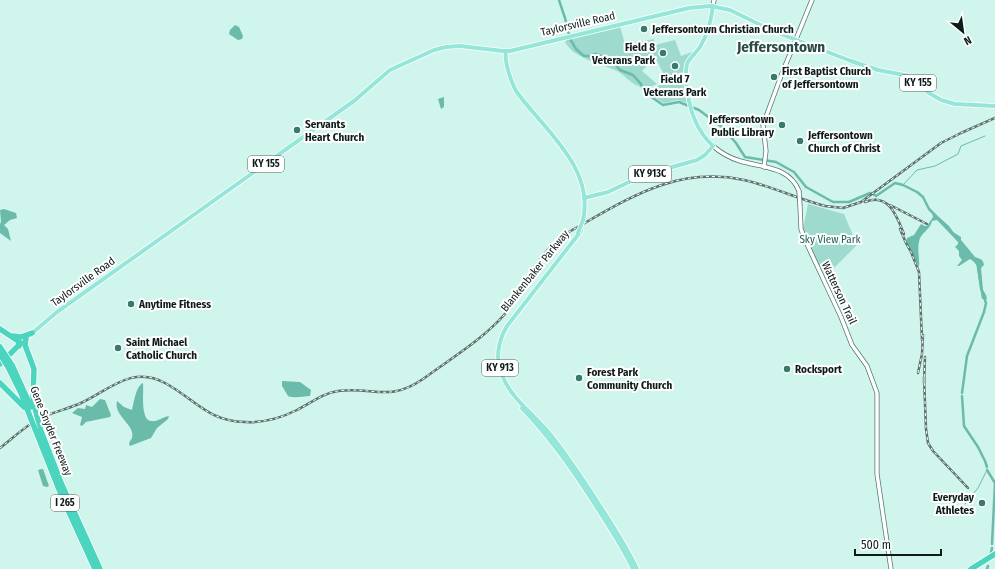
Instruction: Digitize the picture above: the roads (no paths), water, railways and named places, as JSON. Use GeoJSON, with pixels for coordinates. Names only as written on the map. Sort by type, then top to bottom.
{"type":"FeatureCollection","features":[{"type":"Feature","properties":{"kind":"highway"},"geometry":{"type":"LineString","coordinates":[[0,329],[24,346],[29,356]]}},
{"type":"Feature","properties":{"kind":"highway"},"geometry":{"type":"LineString","coordinates":[[8,334],[19,337],[32,333]]}},
{"type":"Feature","properties":{"kind":"highway"},"geometry":{"type":"LineString","coordinates":[[26,338],[25,345],[34,374],[33,418]]}},
{"type":"Feature","properties":{"kind":"highway","name":"Taylorsville Road"},"geometry":{"type":"LineString","coordinates":[[0,364],[20,344]]}},
{"type":"Feature","properties":{"kind":"highway","name":"Gene Snyder Freeway"},"geometry":{"type":"LineString","coordinates":[[0,347],[2,354],[10,366],[100,569]]}},
{"type":"Feature","properties":{"kind":"highway"},"geometry":{"type":"LineString","coordinates":[[0,383],[12,395]]}},
{"type":"Feature","properties":{"kind":"highway"},"geometry":{"type":"LineString","coordinates":[[0,386],[23,404],[33,418]]}},
{"type":"Feature","properties":{"kind":"highway","name":"Gene Snyder Freeway"},"geometry":{"type":"LineString","coordinates":[[38,430],[64,502],[95,569]]}},
{"type":"Feature","properties":{"kind":"highway"},"geometry":{"type":"LineString","coordinates":[[971,569],[995,554]]}},
{"type":"Feature","properties":{"kind":"highway"},"geometry":{"type":"LineString","coordinates":[[978,569],[995,558]]}},
{"type":"Feature","properties":{"kind":"main road"},"geometry":{"type":"LineString","coordinates":[[713,146],[703,136],[690,106],[686,68],[706,35],[711,19],[714,0]]}},
{"type":"Feature","properties":{"kind":"main road"},"geometry":{"type":"LineString","coordinates":[[765,162],[766,151],[763,125],[812,0]]}},
{"type":"Feature","properties":{"kind":"main road","name":"Taylorsville Road"},"geometry":{"type":"LineString","coordinates":[[20,344],[57,312],[356,100],[392,68],[433,50],[446,47],[466,46],[506,51],[689,8],[713,6],[734,11],[769,29],[865,66],[910,76],[933,96],[946,102],[955,104],[995,106]]}},
{"type":"Feature","properties":{"kind":"main road","name":"Blankenbaker Parkway"},"geometry":{"type":"LineString","coordinates":[[506,51],[517,90],[571,155],[581,175],[585,198],[584,219],[576,240],[506,326],[499,345],[499,363],[501,373],[508,388],[550,434],[568,457],[618,535],[637,569]]}},
{"type":"Feature","properties":{"kind":"main road","name":"Watterson Trail"},"geometry":{"type":"LineString","coordinates":[[713,146],[734,159],[765,162],[787,175],[793,181],[798,191],[801,229],[806,242],[852,344],[867,366],[877,393],[877,474],[891,569]]}},
{"type":"Feature","properties":{"kind":"main road","name":"KY 913C"},"geometry":{"type":"LineString","coordinates":[[585,198],[608,192],[644,175],[696,160],[705,155],[713,146]]}},
{"type":"Feature","properties":{"kind":"main road","name":"Blankenbaker Parkway"},"geometry":{"type":"LineString","coordinates":[[579,232],[504,326],[499,336],[496,365],[506,389],[543,430],[564,457],[621,546],[633,569]]}},
{"type":"Feature","properties":{"kind":"waterway"},"geometry":{"type":"LineString","coordinates":[[559,0],[570,39],[576,49],[584,56],[596,54],[613,62],[620,70],[633,75],[641,84],[644,92],[663,105],[679,102],[699,110],[722,127],[736,143],[745,157],[776,162],[794,172],[806,187],[833,202],[849,202],[870,193],[876,196],[895,183],[903,185],[917,192],[923,197],[929,209],[951,231],[978,265],[981,288],[986,303],[967,356],[962,393]]}},
{"type":"Feature","properties":{"kind":"waterway"},"geometry":{"type":"LineString","coordinates":[[903,185],[917,170],[935,166],[958,154],[961,146],[985,136]]}},
{"type":"Feature","properties":{"kind":"waterway"},"geometry":{"type":"LineString","coordinates":[[962,396],[964,426],[978,447],[987,467]]}},
{"type":"Feature","properties":{"kind":"waterway"},"geometry":{"type":"LineString","coordinates":[[965,504],[978,488],[987,470]]}},
{"type":"Feature","properties":{"kind":"waterway"},"geometry":{"type":"LineString","coordinates":[[987,470],[995,483],[992,544]]}},
{"type":"Feature","properties":{"kind":"waterway"},"geometry":{"type":"LineString","coordinates":[[991,553],[992,548]]}},
{"type":"Feature","properties":{"kind":"railway"},"geometry":{"type":"LineString","coordinates":[[0,448],[39,419],[81,403],[111,386],[131,378],[153,378],[165,383],[202,408],[221,418],[245,422],[258,422],[278,418],[333,392],[350,390],[390,392],[400,390],[423,379],[486,333],[512,305],[540,260],[557,241],[567,233],[630,198],[673,182],[695,177],[719,177],[744,180],[825,206],[843,208],[861,202],[941,143],[995,118]]}},
{"type":"Feature","properties":{"kind":"railway"},"geometry":{"type":"LineString","coordinates":[[865,202],[880,200],[886,203],[895,214],[904,234]]}},
{"type":"Feature","properties":{"kind":"railway"},"geometry":{"type":"LineString","coordinates":[[890,205],[927,224]]}},
{"type":"Feature","properties":{"kind":"railway"},"geometry":{"type":"LineString","coordinates":[[900,229],[919,272],[922,340]]}},
{"type":"Feature","properties":{"kind":"railway"},"geometry":{"type":"LineString","coordinates":[[918,373],[922,354],[923,335]]}},
{"type":"Feature","properties":{"kind":"railway"},"geometry":{"type":"LineString","coordinates":[[924,383],[925,357]]}},
{"type":"Feature","properties":{"kind":"railway"},"geometry":{"type":"LineString","coordinates":[[924,377],[928,443],[933,451],[968,488]]}},
{"type":"Feature","properties":{"kind":"place","name":"Jeffersontown Christian Church"},"geometry":{"type":"Point","coordinates":[644,29]}},
{"type":"Feature","properties":{"kind":"place","name":"Field 8 Veterans Park"},"geometry":{"type":"Point","coordinates":[663,53]}},
{"type":"Feature","properties":{"kind":"place","name":"Field 7 Veterans Park"},"geometry":{"type":"Point","coordinates":[675,66]}},
{"type":"Feature","properties":{"kind":"place","name":"First Baptist Church of Jeffersontown"},"geometry":{"type":"Point","coordinates":[774,77]}},
{"type":"Feature","properties":{"kind":"place","name":"Jeffersontown Public Library"},"geometry":{"type":"Point","coordinates":[782,125]}},
{"type":"Feature","properties":{"kind":"place","name":"Servants Heart Church"},"geometry":{"type":"Point","coordinates":[297,130]}},
{"type":"Feature","properties":{"kind":"place","name":"Jeffersontown Church of Christ"},"geometry":{"type":"Point","coordinates":[800,141]}},
{"type":"Feature","properties":{"kind":"place","name":"Anytime Fitness"},"geometry":{"type":"Point","coordinates":[131,304]}},
{"type":"Feature","properties":{"kind":"place","name":"Saint Michael Catholic Church"},"geometry":{"type":"Point","coordinates":[118,348]}},
{"type":"Feature","properties":{"kind":"place","name":"Rocksport"},"geometry":{"type":"Point","coordinates":[787,369]}},
{"type":"Feature","properties":{"kind":"place","name":"Forest Park Community Church"},"geometry":{"type":"Point","coordinates":[579,378]}},
{"type":"Feature","properties":{"kind":"place","name":"Everyday Athletes"},"geometry":{"type":"Point","coordinates":[982,503]}},
{"type":"Feature","properties":{"kind":"district","name":"Jeffersontown"},"geometry":{"type":"Point","coordinates":[781,47]}},
{"type":"Feature","properties":{"kind":"park label","name":"Sky View Park"},"geometry":{"type":"Point","coordinates":[830,239]}}]}
